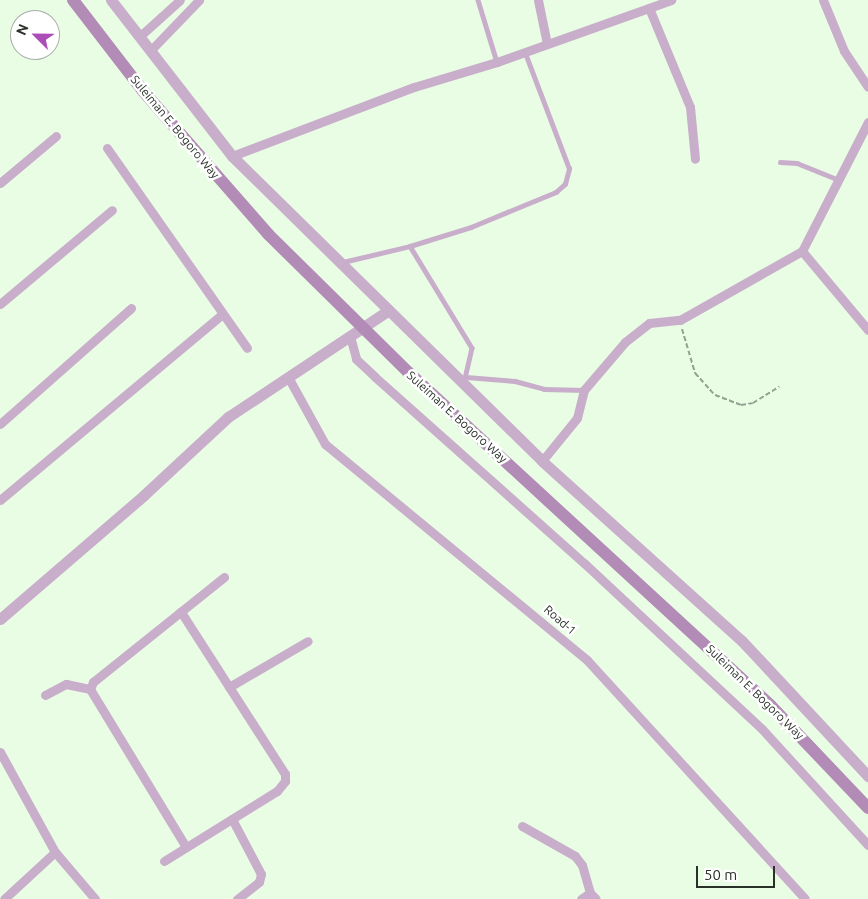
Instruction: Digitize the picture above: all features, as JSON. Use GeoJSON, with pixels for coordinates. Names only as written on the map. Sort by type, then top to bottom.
{"type":"FeatureCollection","features":[{"type":"Feature","properties":{"kind":"main road","name":"Suleiman E. Bogoro Way"},"geometry":{"type":"LineString","coordinates":[[73,0],[205,165],[361,328],[772,706],[868,808]]}},
{"type":"Feature","properties":{"kind":"street","name":"Suleiman E. Bogoro Way"},"geometry":{"type":"LineString","coordinates":[[111,0],[232,156],[339,263],[465,380],[542,461],[742,641],[868,776]]}},
{"type":"Feature","properties":{"kind":"street"},"geometry":{"type":"LineString","coordinates":[[139,37],[180,0]]}},
{"type":"Feature","properties":{"kind":"street"},"geometry":{"type":"LineString","coordinates":[[150,51],[199,0]]}},
{"type":"Feature","properties":{"kind":"street"},"geometry":{"type":"LineString","coordinates":[[538,0],[547,44]]}},
{"type":"Feature","properties":{"kind":"street"},"geometry":{"type":"LineString","coordinates":[[232,156],[414,87],[524,53],[652,5],[671,0]]}},
{"type":"Feature","properties":{"kind":"street"},"geometry":{"type":"LineString","coordinates":[[823,0],[844,51],[868,87]]}},
{"type":"Feature","properties":{"kind":"street"},"geometry":{"type":"LineString","coordinates":[[652,5],[690,106],[694,159]]}},
{"type":"Feature","properties":{"kind":"street"},"geometry":{"type":"LineString","coordinates":[[542,461],[577,418],[584,390],[605,363],[649,323],[680,320],[802,251],[868,122]]}},
{"type":"Feature","properties":{"kind":"street"},"geometry":{"type":"LineString","coordinates":[[0,183],[56,136]]}},
{"type":"Feature","properties":{"kind":"street"},"geometry":{"type":"LineString","coordinates":[[107,148],[221,315],[247,348]]}},
{"type":"Feature","properties":{"kind":"street"},"geometry":{"type":"LineString","coordinates":[[0,304],[112,210]]}},
{"type":"Feature","properties":{"kind":"street"},"geometry":{"type":"LineString","coordinates":[[802,251],[868,330]]}},
{"type":"Feature","properties":{"kind":"street"},"geometry":{"type":"LineString","coordinates":[[0,424],[132,308]]}},
{"type":"Feature","properties":{"kind":"street"},"geometry":{"type":"LineString","coordinates":[[0,619],[144,495],[212,430],[389,310]]}},
{"type":"Feature","properties":{"kind":"street"},"geometry":{"type":"LineString","coordinates":[[0,500],[221,315]]}},
{"type":"Feature","properties":{"kind":"street"},"geometry":{"type":"LineString","coordinates":[[350,336],[356,359],[362,365],[584,564],[762,729],[868,845]]}},
{"type":"Feature","properties":{"kind":"street","name":"Road-1"},"geometry":{"type":"LineString","coordinates":[[288,377],[325,444],[587,660],[805,899]]}},
{"type":"Feature","properties":{"kind":"street"},"geometry":{"type":"LineString","coordinates":[[90,689],[224,577]]}},
{"type":"Feature","properties":{"kind":"street"},"geometry":{"type":"LineString","coordinates":[[164,861],[277,791],[285,781],[285,774],[181,612]]}},
{"type":"Feature","properties":{"kind":"street"},"geometry":{"type":"LineString","coordinates":[[229,687],[308,641]]}},
{"type":"Feature","properties":{"kind":"street"},"geometry":{"type":"LineString","coordinates":[[45,694],[66,684],[90,689]]}},
{"type":"Feature","properties":{"kind":"street"},"geometry":{"type":"LineString","coordinates":[[90,689],[90,694],[186,847]]}},
{"type":"Feature","properties":{"kind":"street"},"geometry":{"type":"LineString","coordinates":[[0,752],[55,852],[95,899]]}},
{"type":"Feature","properties":{"kind":"street"},"geometry":{"type":"LineString","coordinates":[[232,819],[261,874],[259,882],[237,899]]}},
{"type":"Feature","properties":{"kind":"street"},"geometry":{"type":"LineString","coordinates":[[522,826],[575,856],[587,877],[593,896],[581,899]]}},
{"type":"Feature","properties":{"kind":"street"},"geometry":{"type":"LineString","coordinates":[[0,894],[4,899],[55,852]]}},
{"type":"Feature","properties":{"kind":"lane"},"geometry":{"type":"LineString","coordinates":[[478,0],[497,62]]}},
{"type":"Feature","properties":{"kind":"lane"},"geometry":{"type":"LineString","coordinates":[[339,263],[410,246],[531,203],[556,192],[565,184],[569,169],[524,53]]}},
{"type":"Feature","properties":{"kind":"lane"},"geometry":{"type":"LineString","coordinates":[[780,162],[797,163],[838,180]]}},
{"type":"Feature","properties":{"kind":"lane"},"geometry":{"type":"LineString","coordinates":[[410,246],[472,348],[465,380],[515,381],[544,389],[584,390]]}},
{"type":"Feature","properties":{"kind":"path"},"geometry":{"type":"LineString","coordinates":[[680,320],[691,364],[715,395],[741,405],[753,403],[779,387]]}}]}
